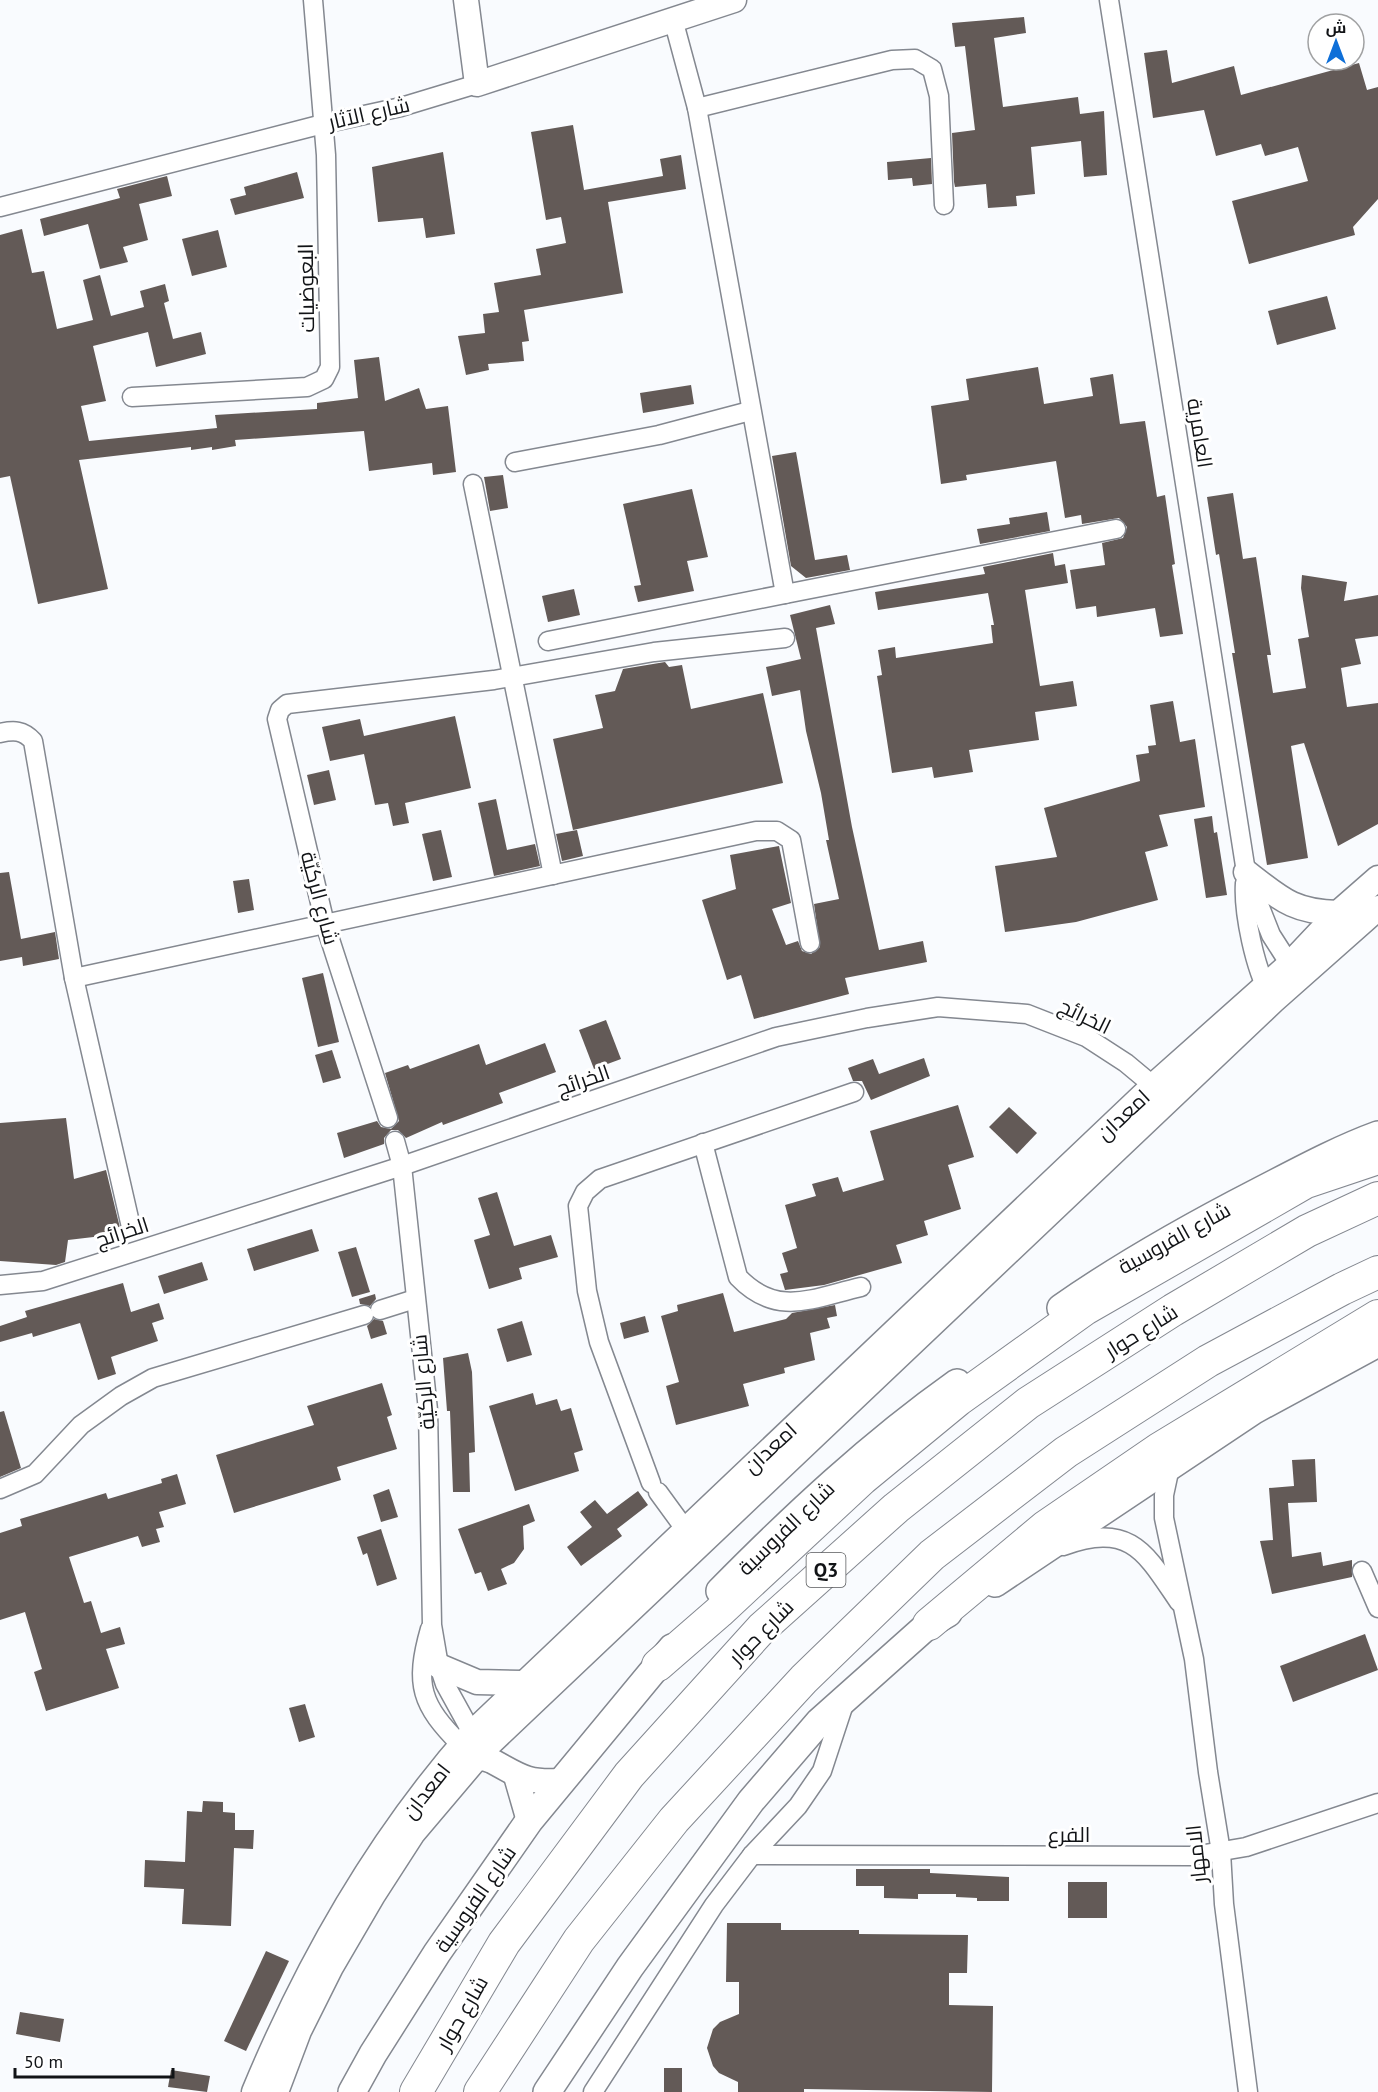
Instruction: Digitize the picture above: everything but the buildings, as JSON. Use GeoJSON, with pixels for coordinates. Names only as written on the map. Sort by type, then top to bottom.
{"type":"FeatureCollection","features":[{"type":"Feature","properties":{"kind":"highway"},"geometry":{"type":"LineString","coordinates":[[658,1665],[735,1598],[862,1479],[958,1400],[1085,1309],[1306,1182],[1378,1158]]}},
{"type":"Feature","properties":{"kind":"highway","name":"شارع حوار"},"geometry":{"type":"LineString","coordinates":[[416,2092],[504,1943],[629,1775],[762,1628],[896,1508],[1028,1403],[1173,1310],[1307,1231],[1378,1198]]}},
{"type":"Feature","properties":{"kind":"highway"},"geometry":{"type":"LineString","coordinates":[[480,2092],[579,1940],[674,1820],[804,1679],[932,1555],[1066,1452],[1208,1361],[1378,1272]]}},
{"type":"Feature","properties":{"kind":"highway"},"geometry":{"type":"LineString","coordinates":[[929,1624],[1045,1527],[1159,1449],[1378,1316]]}},
{"type":"Feature","properties":{"kind":"main road","name":"شارع الفروسية"},"geometry":{"type":"LineString","coordinates":[[352,2092],[373,2054],[437,1953],[529,1821],[710,1602],[769,1542],[863,1455],[943,1393],[1115,1271],[1303,1168],[1378,1135]]}},
{"type":"Feature","properties":{"kind":"main road"},"geometry":{"type":"LineString","coordinates":[[547,2092],[630,1967],[751,1801],[819,1722],[846,1697],[929,1624],[1041,1554],[1254,1410],[1378,1343]]}},
{"type":"Feature","properties":{"kind":"street","name":"البعوضيات"},"geometry":{"type":"LineString","coordinates":[[132,397],[307,387],[324,379],[330,367],[326,155],[313,0]]}},
{"type":"Feature","properties":{"kind":"street"},"geometry":{"type":"LineString","coordinates":[[466,0],[477,84]]}},
{"type":"Feature","properties":{"kind":"street","name":"شارع الآثار"},"geometry":{"type":"LineString","coordinates":[[0,207],[401,106],[477,84],[731,0]]}},
{"type":"Feature","properties":{"kind":"street","name":"العامرية"},"geometry":{"type":"LineString","coordinates":[[1109,0],[1246,872]]}},
{"type":"Feature","properties":{"kind":"street"},"geometry":{"type":"LineString","coordinates":[[673,19],[697,108],[750,411],[785,594]]}},
{"type":"Feature","properties":{"kind":"street"},"geometry":{"type":"LineString","coordinates":[[697,108],[892,60],[915,59],[932,69],[939,96],[944,205]]}},
{"type":"Feature","properties":{"kind":"street"},"geometry":{"type":"LineString","coordinates":[[514,462],[658,435],[750,411]]}},
{"type":"Feature","properties":{"kind":"street"},"geometry":{"type":"LineString","coordinates":[[473,484],[553,875]]}},
{"type":"Feature","properties":{"kind":"street"},"geometry":{"type":"LineString","coordinates":[[549,641],[1116,529]]}},
{"type":"Feature","properties":{"kind":"street"},"geometry":{"type":"LineString","coordinates":[[512,677],[654,652],[785,638]]}},
{"type":"Feature","properties":{"kind":"street","name":"شارع الركيّة"},"geometry":{"type":"LineString","coordinates":[[388,1118],[325,924],[277,718],[280,710],[287,704],[512,677]]}},
{"type":"Feature","properties":{"kind":"street"},"geometry":{"type":"LineString","coordinates":[[0,733],[15,730],[26,734],[33,741],[74,978],[131,1227]]}},
{"type":"Feature","properties":{"kind":"street"},"geometry":{"type":"LineString","coordinates":[[74,978],[756,831],[777,831],[791,840],[810,943]]}},
{"type":"Feature","properties":{"kind":"street"},"geometry":{"type":"LineString","coordinates":[[1246,872],[1292,906],[1314,912],[1338,913]]}},
{"type":"Feature","properties":{"kind":"street"},"geometry":{"type":"LineString","coordinates":[[1246,872],[1271,935],[1294,972]]}},
{"type":"Feature","properties":{"kind":"street"},"geometry":{"type":"LineString","coordinates":[[1246,872],[1244,896],[1247,912],[1269,994]]}},
{"type":"Feature","properties":{"kind":"street","name":"امعدان"},"geometry":{"type":"LineString","coordinates":[[1294,972],[1338,913],[1378,878]]}},
{"type":"Feature","properties":{"kind":"street","name":"امعدان"},"geometry":{"type":"LineString","coordinates":[[276,2092],[298,2031],[331,1967],[373,1895],[413,1833],[477,1749],[522,1683],[685,1529],[1269,994],[1378,908]]}},
{"type":"Feature","properties":{"kind":"street","name":"الخرائج"},"geometry":{"type":"LineString","coordinates":[[0,1285],[43,1281],[402,1166],[776,1037],[867,1018],[938,1007],[1027,1014],[1086,1037],[1162,1093]]}},
{"type":"Feature","properties":{"kind":"street"},"geometry":{"type":"LineString","coordinates":[[685,1529],[655,1488],[599,1342],[587,1291],[578,1206],[585,1192],[600,1179],[854,1092]]}},
{"type":"Feature","properties":{"kind":"street","name":"امعدان"},"geometry":{"type":"LineString","coordinates":[[254,2092],[284,2021],[359,1885],[401,1822],[1162,1093]]}},
{"type":"Feature","properties":{"kind":"street","name":"شارع الركيّة"},"geometry":{"type":"LineString","coordinates":[[395,1141],[402,1166],[428,1410],[432,1625],[439,1666],[453,1701],[477,1749]]}},
{"type":"Feature","properties":{"kind":"street"},"geometry":{"type":"LineString","coordinates":[[703,1143],[738,1277],[748,1287],[757,1295],[793,1303],[861,1287]]}},
{"type":"Feature","properties":{"kind":"street"},"geometry":{"type":"LineString","coordinates":[[0,1489],[35,1474],[81,1425],[121,1396],[153,1378],[415,1299]]}},
{"type":"Feature","properties":{"kind":"street","name":"الامهار"},"geometry":{"type":"LineString","coordinates":[[1170,1467],[1164,1495],[1164,1518],[1194,1659],[1221,1852],[1224,1904],[1248,2092]]}},
{"type":"Feature","properties":{"kind":"street","name":"الامهار"},"geometry":{"type":"LineString","coordinates":[[1041,1554],[1080,1540],[1110,1539],[1130,1543],[1154,1563],[1185,1611]]}},
{"type":"Feature","properties":{"kind":"street"},"geometry":{"type":"LineString","coordinates":[[1362,1571],[1378,1608]]}},
{"type":"Feature","properties":{"kind":"street","name":"شارع الركيّة"},"geometry":{"type":"LineString","coordinates":[[432,1625],[424,1651],[423,1688],[429,1710],[477,1749],[516,1776],[538,1781],[560,1781]]}},
{"type":"Feature","properties":{"kind":"street"},"geometry":{"type":"LineString","coordinates":[[439,1666],[477,1682],[522,1683]]}},
{"type":"Feature","properties":{"kind":"street"},"geometry":{"type":"LineString","coordinates":[[593,2092],[714,1905],[752,1855],[798,1806],[822,1771],[846,1697]]}},
{"type":"Feature","properties":{"kind":"street"},"geometry":{"type":"LineString","coordinates":[[516,1776],[529,1821]]}},
{"type":"Feature","properties":{"kind":"street","name":"الفرع"},"geometry":{"type":"LineString","coordinates":[[752,1855],[1193,1856],[1246,1847],[1378,1803]]}}]}
